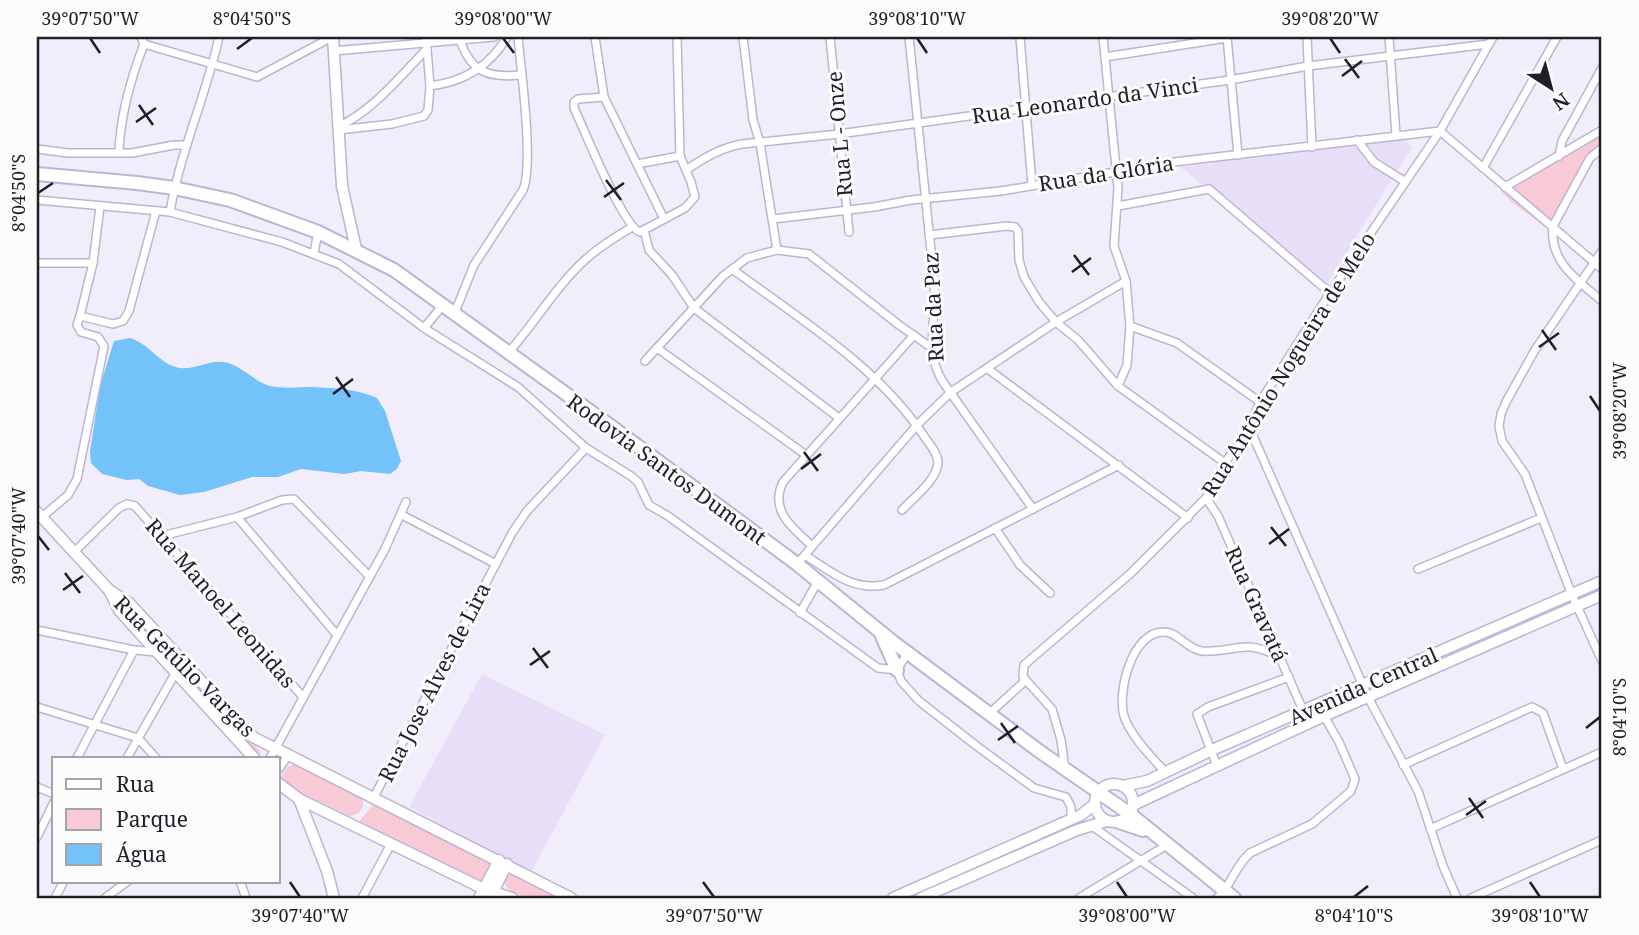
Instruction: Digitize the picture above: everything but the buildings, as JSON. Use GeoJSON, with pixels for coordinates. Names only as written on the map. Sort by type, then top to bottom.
{"type":"FeatureCollection","features":[{"type":"Feature","properties":{"kind":"highway","name":"Rodovia Santos Dumont"},"geometry":{"type":"LineString","coordinates":[[37,174],[174,188],[248,206],[318,232],[394,270],[801,559],[818,581],[881,632],[1065,769],[1097,798],[1124,814]]}},
{"type":"Feature","properties":{"kind":"highway"},"geometry":{"type":"LineString","coordinates":[[881,632],[897,670]]}},
{"type":"Feature","properties":{"kind":"highway"},"geometry":{"type":"LineString","coordinates":[[1124,814],[1167,845],[1225,896]]}},
{"type":"Feature","properties":{"kind":"highway"},"geometry":{"type":"LineString","coordinates":[[1124,814],[1150,832]]}},
{"type":"Feature","properties":{"kind":"main road"},"geometry":{"type":"LineString","coordinates":[[332,37],[337,129],[345,204],[356,249]]}},
{"type":"Feature","properties":{"kind":"main road"},"geometry":{"type":"LineString","coordinates":[[39,514],[109,590]]}},
{"type":"Feature","properties":{"kind":"main road","name":"Avenida Central"},"geometry":{"type":"LineString","coordinates":[[1097,798],[1108,785],[1123,786],[1166,773],[1212,750],[1602,581]]}},
{"type":"Feature","properties":{"kind":"main road","name":"Rua Getúlio Vargas"},"geometry":{"type":"LineString","coordinates":[[109,590],[119,610],[253,757]]}},
{"type":"Feature","properties":{"kind":"main road","name":"Rua Getúlio Vargas"},"geometry":{"type":"LineString","coordinates":[[109,590],[129,603],[250,735],[571,898]]}},
{"type":"Feature","properties":{"kind":"main road","name":"Avenida Central"},"geometry":{"type":"LineString","coordinates":[[921,898],[1077,830],[1124,814],[1217,766],[1324,716],[1602,595]]}},
{"type":"Feature","properties":{"kind":"main road"},"geometry":{"type":"LineString","coordinates":[[280,785],[299,799],[486,895],[512,898]]}},
{"type":"Feature","properties":{"kind":"main road"},"geometry":{"type":"LineString","coordinates":[[1097,798],[1098,814],[1124,814],[1131,794],[1123,786]]}},
{"type":"Feature","properties":{"kind":"main road"},"geometry":{"type":"LineString","coordinates":[[893,898],[1071,819],[1097,798]]}},
{"type":"Feature","properties":{"kind":"main road"},"geometry":{"type":"LineString","coordinates":[[299,799],[327,871],[334,898]]}},
{"type":"Feature","properties":{"kind":"main road"},"geometry":{"type":"LineString","coordinates":[[486,895],[503,862]]}},
{"type":"Feature","properties":{"kind":"street"},"geometry":{"type":"LineString","coordinates":[[170,212],[174,188],[196,123],[219,37]]}},
{"type":"Feature","properties":{"kind":"street"},"geometry":{"type":"LineString","coordinates":[[119,153],[128,93],[143,40],[212,65],[257,77],[332,37]]}},
{"type":"Feature","properties":{"kind":"street"},"geometry":{"type":"LineString","coordinates":[[333,51],[494,37]]}},
{"type":"Feature","properties":{"kind":"street"},"geometry":{"type":"LineString","coordinates":[[430,86],[455,81],[479,68],[496,54],[507,37]]}},
{"type":"Feature","properties":{"kind":"street"},"geometry":{"type":"LineString","coordinates":[[455,312],[474,265],[525,184],[527,156],[518,37]]}},
{"type":"Feature","properties":{"kind":"street"},"geometry":{"type":"LineString","coordinates":[[595,37],[604,97],[664,219]]}},
{"type":"Feature","properties":{"kind":"street"},"geometry":{"type":"LineString","coordinates":[[604,97],[578,99],[574,108],[598,163],[633,228],[638,232],[685,208],[693,201],[694,191],[680,156],[677,37]]}},
{"type":"Feature","properties":{"kind":"street"},"geometry":{"type":"LineString","coordinates":[[743,37],[753,120],[760,143],[777,250]]}},
{"type":"Feature","properties":{"kind":"street","name":"Rua L - Onze"},"geometry":{"type":"LineString","coordinates":[[830,37],[849,232]]}},
{"type":"Feature","properties":{"kind":"street","name":"Rua da Paz"},"geometry":{"type":"LineString","coordinates":[[909,37],[929,235],[934,303],[932,348],[936,372],[1033,509]]}},
{"type":"Feature","properties":{"kind":"street"},"geometry":{"type":"LineString","coordinates":[[1020,37],[1032,185]]}},
{"type":"Feature","properties":{"kind":"street"},"geometry":{"type":"LineString","coordinates":[[1103,37],[1118,206],[1114,246],[1126,281],[1130,326],[1127,365],[1118,386]]}},
{"type":"Feature","properties":{"kind":"street"},"geometry":{"type":"LineString","coordinates":[[1105,57],[1227,37],[1238,155]]}},
{"type":"Feature","properties":{"kind":"street"},"geometry":{"type":"LineString","coordinates":[[1307,37],[1312,146]]}},
{"type":"Feature","properties":{"kind":"street"},"geometry":{"type":"LineString","coordinates":[[1390,37],[1396,135]]}},
{"type":"Feature","properties":{"kind":"street"},"geometry":{"type":"LineString","coordinates":[[1483,169],[1557,37]]}},
{"type":"Feature","properties":{"kind":"street"},"geometry":{"type":"LineString","coordinates":[[460,40],[468,57],[494,77],[521,75]]}},
{"type":"Feature","properties":{"kind":"street","name":"Rua Leonardo da Vinci"},"geometry":{"type":"LineString","coordinates":[[686,170],[709,154],[729,146],[839,134],[1230,80],[1491,40]]}},
{"type":"Feature","properties":{"kind":"street","name":"Rua Antônio Nogueira de Melo"},"geometry":{"type":"LineString","coordinates":[[1026,680],[1022,674],[1024,665],[1130,574],[1206,498],[1261,402],[1330,293],[1440,131],[1491,40]]}},
{"type":"Feature","properties":{"kind":"street"},"geometry":{"type":"LineString","coordinates":[[337,129],[392,124],[424,116],[428,110],[430,86],[427,43]]}},
{"type":"Feature","properties":{"kind":"street"},"geometry":{"type":"LineString","coordinates":[[337,129],[370,106],[427,43]]}},
{"type":"Feature","properties":{"kind":"street"},"geometry":{"type":"LineString","coordinates":[[1559,156],[1562,141],[1602,68]]}},
{"type":"Feature","properties":{"kind":"street"},"geometry":{"type":"LineString","coordinates":[[1505,187],[1602,130]]}},
{"type":"Feature","properties":{"kind":"street"},"geometry":{"type":"LineString","coordinates":[[1440,131],[1599,266]]}},
{"type":"Feature","properties":{"kind":"street","name":"Rua da Glória"},"geometry":{"type":"LineString","coordinates":[[773,219],[1032,185],[1174,162],[1440,131]]}},
{"type":"Feature","properties":{"kind":"street"},"geometry":{"type":"LineString","coordinates":[[1357,140],[1374,162],[1404,181]]}},
{"type":"Feature","properties":{"kind":"street"},"geometry":{"type":"LineString","coordinates":[[37,149],[68,153],[142,153],[174,145],[187,145]]}},
{"type":"Feature","properties":{"kind":"street"},"geometry":{"type":"LineString","coordinates":[[1602,148],[1590,158],[1553,226],[1556,256],[1568,272],[1602,301]]}},
{"type":"Feature","properties":{"kind":"street"},"geometry":{"type":"LineString","coordinates":[[637,164],[680,156]]}},
{"type":"Feature","properties":{"kind":"street"},"geometry":{"type":"LineString","coordinates":[[1118,206],[1204,188],[1213,190],[1330,293]]}},
{"type":"Feature","properties":{"kind":"street"},"geometry":{"type":"LineString","coordinates":[[37,200],[170,212],[314,253],[350,271],[424,328],[518,387],[586,448],[635,479],[649,505],[878,668],[897,670]]}},
{"type":"Feature","properties":{"kind":"street"},"geometry":{"type":"LineString","coordinates":[[39,514],[68,495],[77,479],[104,346],[98,337],[81,332],[77,325],[93,263],[100,207]]}},
{"type":"Feature","properties":{"kind":"street"},"geometry":{"type":"LineString","coordinates":[[79,316],[113,324],[125,319],[156,211]]}},
{"type":"Feature","properties":{"kind":"street"},"geometry":{"type":"LineString","coordinates":[[929,235],[1015,227],[1018,231],[1019,260],[1024,277],[1039,302],[1056,322],[1078,340],[1118,386],[1225,463]]}},
{"type":"Feature","properties":{"kind":"street"},"geometry":{"type":"LineString","coordinates":[[508,353],[584,261],[603,245],[633,228]]}},
{"type":"Feature","properties":{"kind":"street"},"geometry":{"type":"LineString","coordinates":[[644,230],[649,250],[672,275],[694,308],[839,418]]}},
{"type":"Feature","properties":{"kind":"street"},"geometry":{"type":"LineString","coordinates":[[314,253],[318,232]]}},
{"type":"Feature","properties":{"kind":"street"},"geometry":{"type":"LineString","coordinates":[[645,361],[709,289],[732,269],[747,258],[777,250],[809,254],[932,348]]}},
{"type":"Feature","properties":{"kind":"street"},"geometry":{"type":"LineString","coordinates":[[1602,250],[1599,266],[1581,283],[1535,350],[1500,414],[1499,426],[1502,440],[1525,474],[1572,595],[1602,661]]}},
{"type":"Feature","properties":{"kind":"street"},"geometry":{"type":"LineString","coordinates":[[37,263],[93,263]]}},
{"type":"Feature","properties":{"kind":"street"},"geometry":{"type":"LineString","coordinates":[[732,269],[875,377],[917,425],[938,459],[937,467],[927,483],[902,510]]}},
{"type":"Feature","properties":{"kind":"street"},"geometry":{"type":"LineString","coordinates":[[1119,466],[892,582],[873,587],[852,584],[801,559],[917,425],[951,392],[1056,322],[1126,281]]}},
{"type":"Feature","properties":{"kind":"street"},"geometry":{"type":"LineString","coordinates":[[424,328],[444,304]]}},
{"type":"Feature","properties":{"kind":"street"},"geometry":{"type":"LineString","coordinates":[[1130,326],[1177,343],[1261,402]]}},
{"type":"Feature","properties":{"kind":"street"},"geometry":{"type":"LineString","coordinates":[[812,546],[783,517],[779,489],[806,455],[914,335]]}},
{"type":"Feature","properties":{"kind":"street"},"geometry":{"type":"LineString","coordinates":[[657,348],[806,455]]}},
{"type":"Feature","properties":{"kind":"street"},"geometry":{"type":"LineString","coordinates":[[988,369],[1188,518]]}},
{"type":"Feature","properties":{"kind":"street"},"geometry":{"type":"LineString","coordinates":[[1249,427],[1368,697],[1418,791],[1443,866],[1457,898]]}},
{"type":"Feature","properties":{"kind":"street","name":"Rua Jose Alves de Lira"},"geometry":{"type":"LineString","coordinates":[[373,799],[496,564],[527,511],[586,448]]}},
{"type":"Feature","properties":{"kind":"street","name":"Rua Gravatá"},"geometry":{"type":"LineString","coordinates":[[1206,498],[1218,516],[1309,724]]}},
{"type":"Feature","properties":{"kind":"street"},"geometry":{"type":"LineString","coordinates":[[162,536],[237,517],[282,500],[298,500],[369,576]]}},
{"type":"Feature","properties":{"kind":"street"},"geometry":{"type":"LineString","coordinates":[[271,757],[402,515],[405,502]]}},
{"type":"Feature","properties":{"kind":"street","name":"Rua Manoel Leonidas"},"geometry":{"type":"LineString","coordinates":[[75,551],[109,516],[127,504],[139,509],[303,697]]}},
{"type":"Feature","properties":{"kind":"street"},"geometry":{"type":"LineString","coordinates":[[402,515],[496,564]]}},
{"type":"Feature","properties":{"kind":"street"},"geometry":{"type":"LineString","coordinates":[[237,517],[337,635]]}},
{"type":"Feature","properties":{"kind":"street"},"geometry":{"type":"LineString","coordinates":[[1418,569],[1541,518]]}},
{"type":"Feature","properties":{"kind":"street"},"geometry":{"type":"LineString","coordinates":[[995,528],[1020,565],[1050,593]]}},
{"type":"Feature","properties":{"kind":"street"},"geometry":{"type":"LineString","coordinates":[[800,613],[818,581]]}},
{"type":"Feature","properties":{"kind":"street"},"geometry":{"type":"LineString","coordinates":[[37,630],[156,652]]}},
{"type":"Feature","properties":{"kind":"street"},"geometry":{"type":"LineString","coordinates":[[1166,773],[1124,716],[1125,677],[1130,663],[1146,639],[1161,632],[1169,633],[1198,650],[1248,645],[1268,650],[1280,658]]}},
{"type":"Feature","properties":{"kind":"street"},"geometry":{"type":"LineString","coordinates":[[78,757],[134,650]]}},
{"type":"Feature","properties":{"kind":"street"},"geometry":{"type":"LineString","coordinates":[[897,670],[908,652]]}},
{"type":"Feature","properties":{"kind":"street"},"geometry":{"type":"LineString","coordinates":[[128,757],[176,672],[184,664]]}},
{"type":"Feature","properties":{"kind":"street"},"geometry":{"type":"LineString","coordinates":[[897,670],[901,681],[919,701],[978,747],[1034,788],[1066,797],[1071,807],[1071,819]]}},
{"type":"Feature","properties":{"kind":"street"},"geometry":{"type":"LineString","coordinates":[[1217,766],[1197,714],[1289,677]]}},
{"type":"Feature","properties":{"kind":"street"},"geometry":{"type":"LineString","coordinates":[[990,713],[1026,680],[1052,709],[1061,740],[1065,769]]}},
{"type":"Feature","properties":{"kind":"street"},"geometry":{"type":"LineString","coordinates":[[37,706],[138,738],[155,757]]}},
{"type":"Feature","properties":{"kind":"street"},"geometry":{"type":"LineString","coordinates":[[1403,765],[1532,707],[1538,708],[1542,713],[1563,769]]}},
{"type":"Feature","properties":{"kind":"street"},"geometry":{"type":"LineString","coordinates":[[1225,896],[1229,880],[1241,860],[1250,853],[1312,824],[1351,791],[1354,779],[1339,742],[1324,716]]}},
{"type":"Feature","properties":{"kind":"street"},"geometry":{"type":"LineString","coordinates":[[1430,829],[1602,752]]}},
{"type":"Feature","properties":{"kind":"street"},"geometry":{"type":"LineString","coordinates":[[280,767],[289,754]]}},
{"type":"Feature","properties":{"kind":"street"},"geometry":{"type":"LineString","coordinates":[[37,837],[52,806]]}},
{"type":"Feature","properties":{"kind":"street"},"geometry":{"type":"LineString","coordinates":[[1092,826],[1193,898]]}},
{"type":"Feature","properties":{"kind":"street"},"geometry":{"type":"LineString","coordinates":[[1471,898],[1602,840]]}},
{"type":"Feature","properties":{"kind":"street"},"geometry":{"type":"LineString","coordinates":[[362,898],[391,844]]}},
{"type":"Feature","properties":{"kind":"street"},"geometry":{"type":"LineString","coordinates":[[1079,898],[1167,845]]}},
{"type":"Feature","properties":{"kind":"street"},"geometry":{"type":"LineString","coordinates":[[105,898],[125,883]]}},
{"type":"Feature","properties":{"kind":"shaded area"},"geometry":{"type":"Polygon","coordinates":[[[1403,138],[1412,147],[1325,287],[1181,167],[1403,138]]]}},
{"type":"Feature","properties":{"kind":"shaded area"},"geometry":{"type":"Polygon","coordinates":[[[482,674],[605,735],[531,872],[409,807],[482,674]]]}},
{"type":"Feature","properties":{"kind":"green space"},"geometry":{"type":"Polygon","coordinates":[[[1602,128],[1602,146],[1593,151],[1548,229],[1501,191],[1602,128]]]}},
{"type":"Feature","properties":{"kind":"green space"},"geometry":{"type":"Polygon","coordinates":[[[124,603],[176,661],[173,664],[120,608],[124,603]]]}},
{"type":"Feature","properties":{"kind":"green space"},"geometry":{"type":"Polygon","coordinates":[[[188,672],[260,751],[260,755],[258,756],[184,677],[188,672]]]}},
{"type":"Feature","properties":{"kind":"green space"},"geometry":{"type":"Polygon","coordinates":[[[299,763],[361,797],[361,810],[350,816],[292,789],[281,777],[287,767],[299,763]]]}},
{"type":"Feature","properties":{"kind":"green space"},"geometry":{"type":"Polygon","coordinates":[[[374,803],[492,864],[481,885],[359,822],[374,803]]]}},
{"type":"Feature","properties":{"kind":"green space"},"geometry":{"type":"Polygon","coordinates":[[[512,872],[565,898],[530,897],[513,892],[503,880],[506,874],[512,872]]]}},
{"type":"Feature","properties":{"kind":"water"},"geometry":{"type":"Polygon","coordinates":[[[130,338],[167,363],[180,368],[223,362],[270,386],[338,389],[377,398],[385,411],[401,461],[397,469],[390,474],[361,471],[344,474],[301,469],[278,477],[252,477],[204,492],[180,495],[148,486],[139,479],[127,480],[102,474],[91,463],[90,452],[100,386],[114,341],[130,338]]]}}]}
